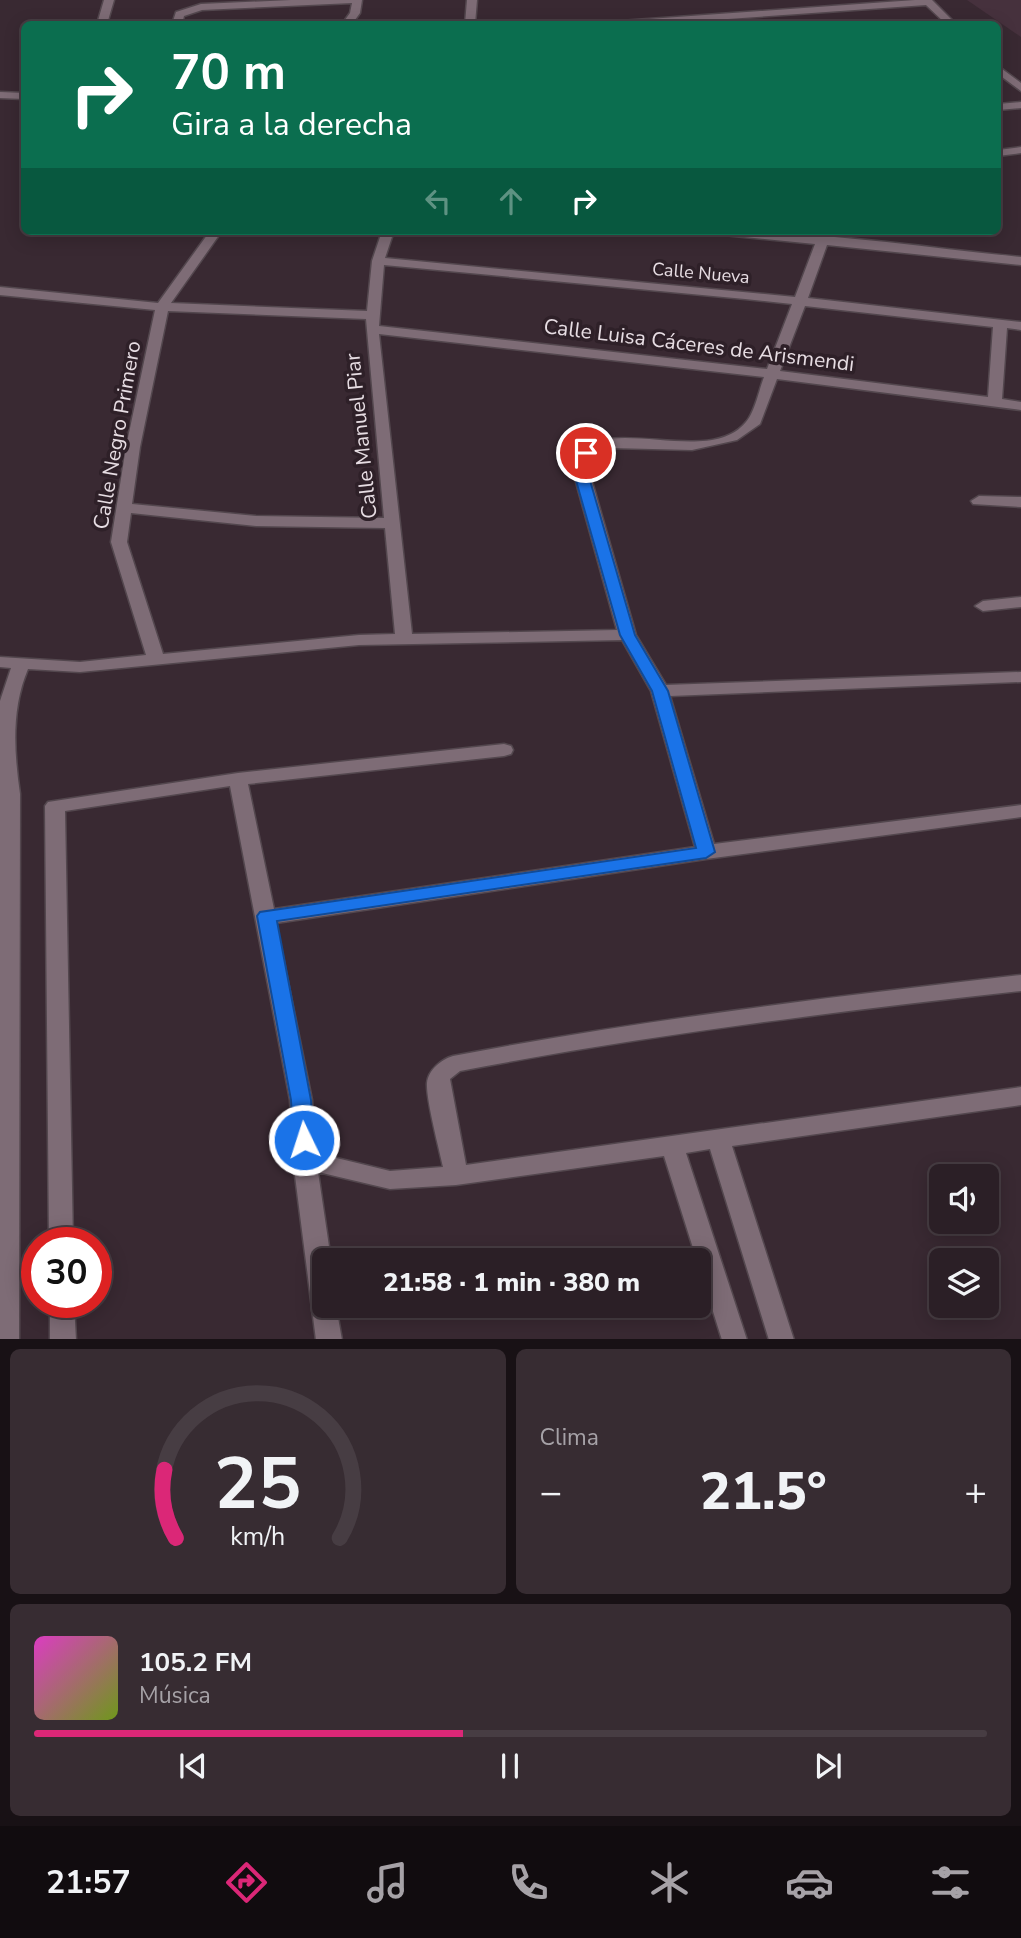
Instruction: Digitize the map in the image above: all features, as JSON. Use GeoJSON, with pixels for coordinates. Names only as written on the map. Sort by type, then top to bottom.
{"type":"FeatureCollection","features":[{"type":"Feature","properties":{"kind":"street"},"geometry":{"type":"LineString","coordinates":[[103,21],[109,0]]}},
{"type":"Feature","properties":{"kind":"street"},"geometry":{"type":"LineString","coordinates":[[178,21],[180,14],[201,7],[357,0],[355,13],[349,21]]}},
{"type":"Feature","properties":{"kind":"street"},"geometry":{"type":"LineString","coordinates":[[470,21],[472,0]]}},
{"type":"Feature","properties":{"kind":"street"},"geometry":{"type":"LineString","coordinates":[[661,21],[927,1],[948,21]]}},
{"type":"Feature","properties":{"kind":"street"},"geometry":{"type":"LineString","coordinates":[[1001,71],[1021,88]]}},
{"type":"Feature","properties":{"kind":"street"},"geometry":{"type":"LineString","coordinates":[[0,95],[21,96]]}},
{"type":"Feature","properties":{"kind":"street"},"geometry":{"type":"LineString","coordinates":[[1001,107],[1021,104]]}},
{"type":"Feature","properties":{"kind":"street"},"geometry":{"type":"LineString","coordinates":[[1001,153],[1021,150]]}},
{"type":"Feature","properties":{"kind":"street","name":"Calle Negro Primero"},"geometry":{"type":"LineString","coordinates":[[156,659],[119,542],[134,447],[162,307],[213,235]]}},
{"type":"Feature","properties":{"kind":"street","name":"Calle Manuel Piar"},"geometry":{"type":"LineString","coordinates":[[387,235],[378,261],[372,322],[404,638]]}},
{"type":"Feature","properties":{"kind":"street"},"geometry":{"type":"LineString","coordinates":[[768,235],[1021,261]]}},
{"type":"Feature","properties":{"kind":"street"},"geometry":{"type":"LineString","coordinates":[[706,852],[660,691],[627,635],[580,470],[581,458],[592,449],[617,443],[702,445],[737,435],[753,425],[823,240]]}},
{"type":"Feature","properties":{"kind":"street","name":"Calle Nueva"},"geometry":{"type":"LineString","coordinates":[[378,261],[800,301],[1021,326]]}},
{"type":"Feature","properties":{"kind":"street","name":"Calle Luisa Cáceres de Arismendi"},"geometry":{"type":"LineString","coordinates":[[0,291],[162,307],[372,322],[1021,406]]}},
{"type":"Feature","properties":{"kind":"street"},"geometry":{"type":"LineString","coordinates":[[995,403],[1000,324]]}},
{"type":"Feature","properties":{"kind":"street"},"geometry":{"type":"LineString","coordinates":[[979,501],[1021,502]]}},
{"type":"Feature","properties":{"kind":"street"},"geometry":{"type":"LineString","coordinates":[[124,508],[256,521],[391,523]]}},
{"type":"Feature","properties":{"kind":"street"},"geometry":{"type":"LineString","coordinates":[[983,606],[1021,602]]}},
{"type":"Feature","properties":{"kind":"street"},"geometry":{"type":"LineString","coordinates":[[0,662],[80,667],[404,638],[627,635]]}},
{"type":"Feature","properties":{"kind":"street"},"geometry":{"type":"LineString","coordinates":[[6,1339],[5,757],[7,702],[22,662]]}},
{"type":"Feature","properties":{"kind":"street"},"geometry":{"type":"LineString","coordinates":[[660,691],[1021,677]]}},
{"type":"Feature","properties":{"kind":"street"},"geometry":{"type":"LineString","coordinates":[[61,1227],[55,806],[238,779],[504,750]]}},
{"type":"Feature","properties":{"kind":"street"},"geometry":{"type":"LineString","coordinates":[[238,779],[301,1100],[305,1160],[317,1248]]}},
{"type":"Feature","properties":{"kind":"street"},"geometry":{"type":"LineString","coordinates":[[266,916],[706,852],[1021,811]]}},
{"type":"Feature","properties":{"kind":"street"},"geometry":{"type":"LineString","coordinates":[[456,1176],[439,1082],[442,1074],[453,1064],[536,1048],[772,1012],[1021,984]]}},
{"type":"Feature","properties":{"kind":"street"},"geometry":{"type":"LineString","coordinates":[[305,1160],[390,1180],[456,1176],[1021,1096]]}},
{"type":"Feature","properties":{"kind":"street"},"geometry":{"type":"LineString","coordinates":[[718,1139],[782,1339]]}},
{"type":"Feature","properties":{"kind":"street"},"geometry":{"type":"LineString","coordinates":[[672,1146],[735,1339]]}},
{"type":"Feature","properties":{"kind":"street"},"geometry":{"type":"LineString","coordinates":[[62,1318],[63,1339]]}},
{"type":"Feature","properties":{"kind":"street"},"geometry":{"type":"LineString","coordinates":[[326,1318],[329,1339]]}},
{"type":"Feature","properties":{"kind":"shaded area"},"geometry":{"type":"Polygon","coordinates":[[[967,0],[1021,0],[1021,37],[967,0]]]}},
{"type":"Feature","properties":{"kind":"route"},"geometry":{"type":"LineString","coordinates":[[304,1140],[301,1100],[266,916],[706,852],[660,691],[627,635],[580,470],[581,458],[586,453]]}}]}
